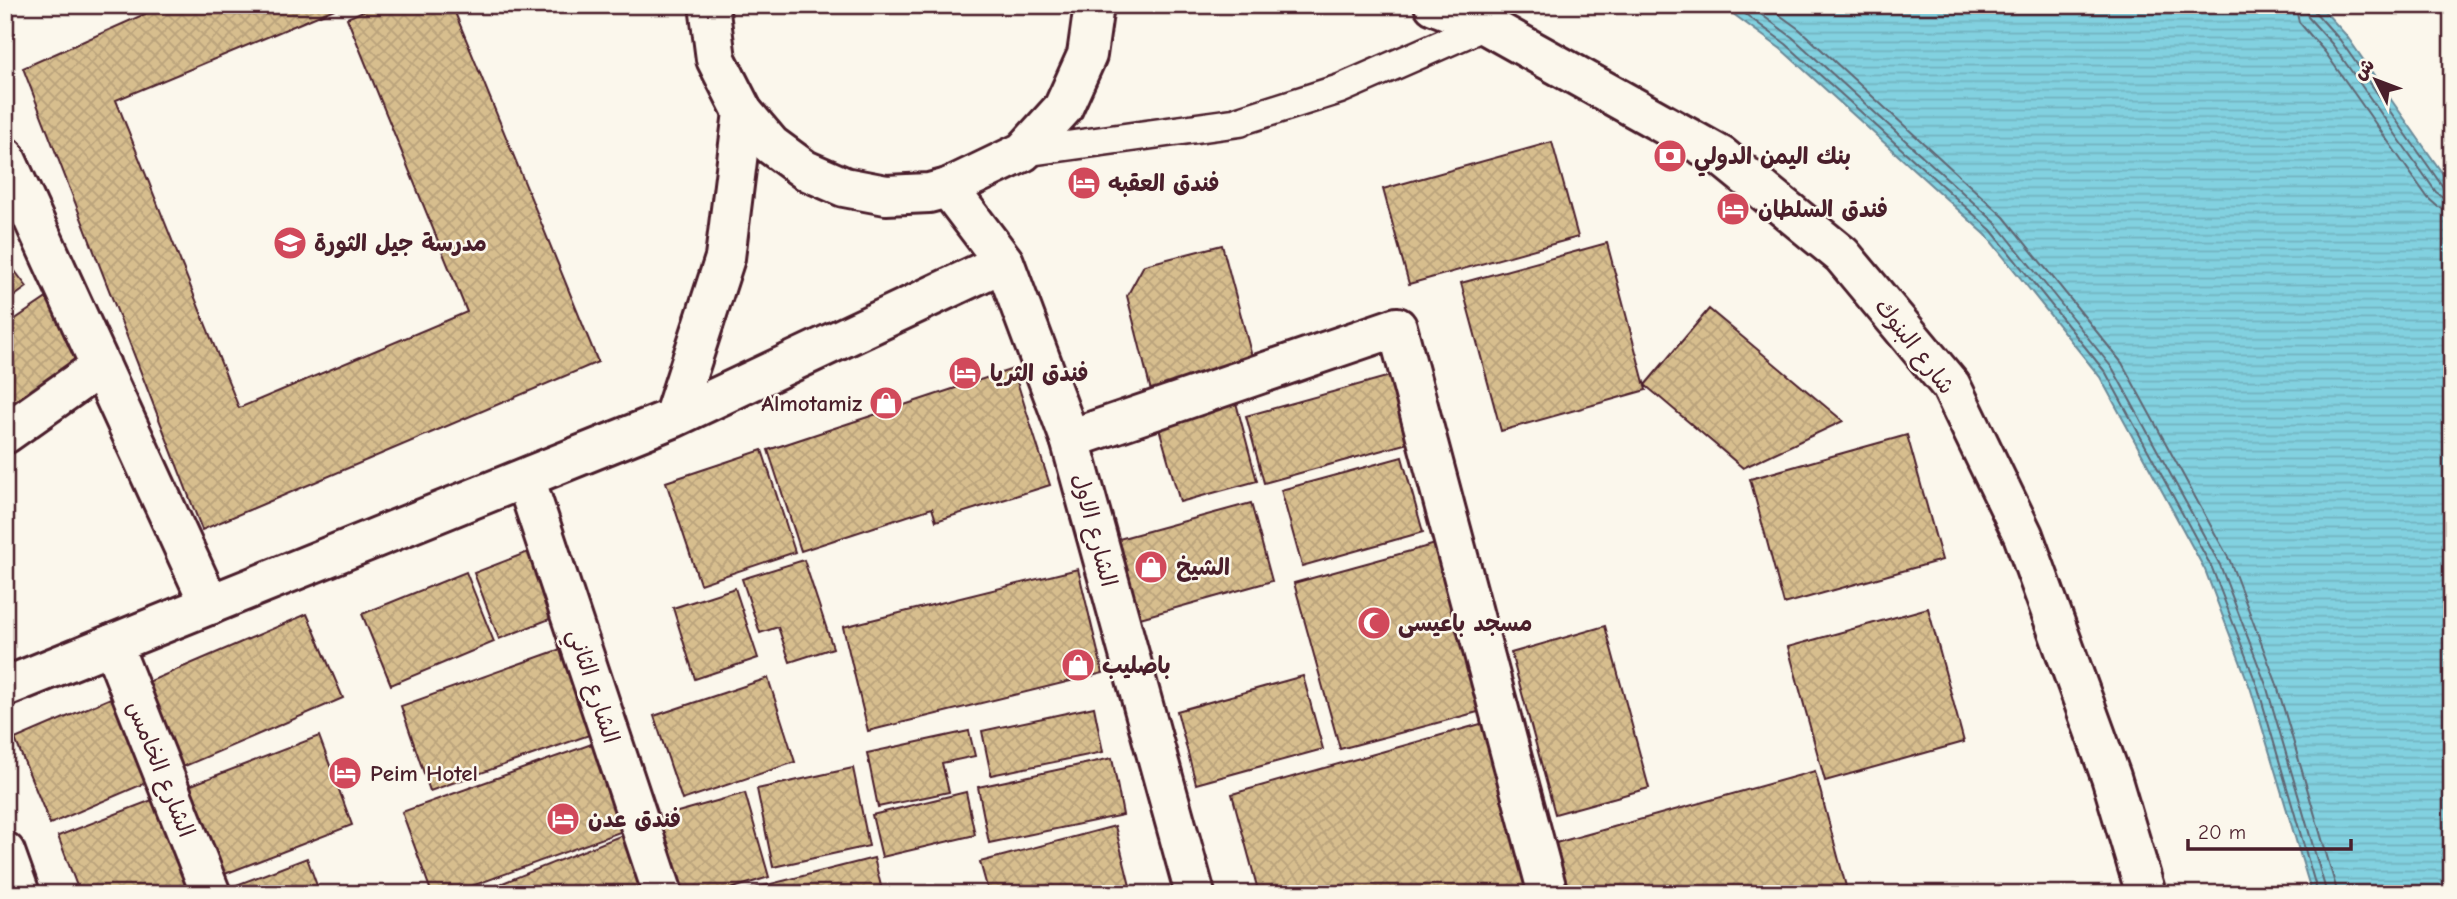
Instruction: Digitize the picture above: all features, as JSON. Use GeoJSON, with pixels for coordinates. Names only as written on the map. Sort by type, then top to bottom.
{"type":"FeatureCollection","features":[{"type":"Feature","properties":{"kind":"street"},"geometry":{"type":"LineString","coordinates":[[709,5],[716,59],[743,112],[771,145],[805,170],[844,187],[886,195],[929,193],[948,188],[1023,152],[1063,108],[1087,55],[1094,5]]}},
{"type":"Feature","properties":{"kind":"street","name":"شارع البنوك"},"geometry":{"type":"LineString","coordinates":[[1434,5],[1486,24],[1721,156],[1842,255],[1951,386],[2023,536],[2111,777],[2146,894]]}},
{"type":"Feature","properties":{"kind":"street"},"geometry":{"type":"LineString","coordinates":[[673,418],[724,258],[743,112]]}},
{"type":"Feature","properties":{"kind":"street"},"geometry":{"type":"LineString","coordinates":[[5,157],[209,605]]}},
{"type":"Feature","properties":{"kind":"street","name":"الشارع الاول"},"geometry":{"type":"LineString","coordinates":[[948,188],[1004,262],[1070,439],[1195,894]]}},
{"type":"Feature","properties":{"kind":"street"},"geometry":{"type":"LineString","coordinates":[[5,687],[673,418],[1004,262]]}},
{"type":"Feature","properties":{"kind":"street"},"geometry":{"type":"LineString","coordinates":[[1070,439],[1397,327],[1548,894]]}},
{"type":"Feature","properties":{"kind":"street"},"geometry":{"type":"LineString","coordinates":[[5,434],[101,366]]}},
{"type":"Feature","properties":{"kind":"street","name":"الشارع الثاني"},"geometry":{"type":"LineString","coordinates":[[525,478],[663,894]]}},
{"type":"Feature","properties":{"kind":"street","name":"الشارع الخامس"},"geometry":{"type":"LineString","coordinates":[[112,644],[211,894]]}},
{"type":"Feature","properties":{"kind":"street"},"geometry":{"type":"LineString","coordinates":[[5,852],[20,894]]}},
{"type":"Feature","properties":{"kind":"lane"},"geometry":{"type":"LineString","coordinates":[[1023,152],[1240,122],[1339,89],[1486,24]]}},
{"type":"Feature","properties":{"kind":"water"},"geometry":{"type":"Polygon","coordinates":[[[1721,5],[2319,5],[2346,35],[2452,187],[2452,894],[2312,894],[2251,690],[2205,570],[2100,377],[1986,235],[1781,49],[1721,5]]]}},
{"type":"Feature","properties":{"kind":"building"},"geometry":{"type":"Polygon","coordinates":[[[165,5],[344,5],[116,100],[239,408],[467,312],[347,18],[377,5],[452,5],[598,362],[202,530],[23,68],[165,5]]]}},
{"type":"Feature","properties":{"kind":"building"},"geometry":{"type":"Polygon","coordinates":[[[1552,142],[1578,237],[1409,284],[1383,189],[1552,142]]]}},
{"type":"Feature","properties":{"kind":"building"},"geometry":{"type":"Polygon","coordinates":[[[1607,243],[1646,390],[1501,431],[1461,283],[1607,243]]]}},
{"type":"Feature","properties":{"kind":"building"},"geometry":{"type":"Polygon","coordinates":[[[1222,245],[1254,364],[1151,391],[1127,296],[1144,265],[1222,245]]]}},
{"type":"Feature","properties":{"kind":"building"},"geometry":{"type":"Polygon","coordinates":[[[5,258],[27,287],[5,303],[5,258]]]}},
{"type":"Feature","properties":{"kind":"building"},"geometry":{"type":"Polygon","coordinates":[[[60,289],[112,369],[5,440],[5,326],[60,289]]]}},
{"type":"Feature","properties":{"kind":"building"},"geometry":{"type":"Polygon","coordinates":[[[1709,309],[1843,421],[1743,468],[1645,385],[1709,309]]]}},
{"type":"Feature","properties":{"kind":"building"},"geometry":{"type":"Polygon","coordinates":[[[1013,369],[1050,485],[936,521],[932,508],[801,551],[768,450],[1013,369]]]}},
{"type":"Feature","properties":{"kind":"building"},"geometry":{"type":"Polygon","coordinates":[[[1390,376],[1408,443],[1264,483],[1246,416],[1390,376]]]}},
{"type":"Feature","properties":{"kind":"building"},"geometry":{"type":"Polygon","coordinates":[[[1235,399],[1257,481],[1180,502],[1157,421],[1235,399]]]}},
{"type":"Feature","properties":{"kind":"building"},"geometry":{"type":"Polygon","coordinates":[[[1907,435],[1942,560],[1784,604],[1750,479],[1907,435]]]}},
{"type":"Feature","properties":{"kind":"building"},"geometry":{"type":"Polygon","coordinates":[[[762,450],[795,552],[700,584],[666,482],[762,450]]]}},
{"type":"Feature","properties":{"kind":"building"},"geometry":{"type":"Polygon","coordinates":[[[1402,457],[1423,532],[1302,566],[1281,490],[1402,457]]]}},
{"type":"Feature","properties":{"kind":"building"},"geometry":{"type":"Polygon","coordinates":[[[1251,503],[1272,581],[1140,618],[1119,539],[1251,503]]]}},
{"type":"Feature","properties":{"kind":"building"},"geometry":{"type":"Polygon","coordinates":[[[1443,542],[1489,709],[1340,749],[1294,583],[1443,542]]]}},
{"type":"Feature","properties":{"kind":"building"},"geometry":{"type":"Polygon","coordinates":[[[549,544],[575,609],[499,639],[474,573],[549,544]]]}},
{"type":"Feature","properties":{"kind":"building"},"geometry":{"type":"Polygon","coordinates":[[[804,560],[833,648],[790,662],[778,627],[760,633],[742,579],[804,560]]]}},
{"type":"Feature","properties":{"kind":"building"},"geometry":{"type":"Polygon","coordinates":[[[1078,569],[1103,673],[868,731],[843,627],[1078,569]]]}},
{"type":"Feature","properties":{"kind":"building"},"geometry":{"type":"Polygon","coordinates":[[[466,572],[494,642],[391,685],[362,614],[466,572]]]}},
{"type":"Feature","properties":{"kind":"building"},"geometry":{"type":"Polygon","coordinates":[[[735,588],[758,658],[695,679],[673,608],[735,588]]]}},
{"type":"Feature","properties":{"kind":"building"},"geometry":{"type":"Polygon","coordinates":[[[1928,608],[1964,742],[1825,781],[1788,647],[1928,608]]]}},
{"type":"Feature","properties":{"kind":"building"},"geometry":{"type":"Polygon","coordinates":[[[307,614],[343,698],[50,824],[15,739],[307,614]]]}},
{"type":"Feature","properties":{"kind":"building"},"geometry":{"type":"Polygon","coordinates":[[[1605,626],[1649,788],[1555,814],[1511,653],[1605,626]]]}},
{"type":"Feature","properties":{"kind":"building"},"geometry":{"type":"Polygon","coordinates":[[[583,641],[612,727],[430,791],[401,706],[583,641]]]}},
{"type":"Feature","properties":{"kind":"building"},"geometry":{"type":"Polygon","coordinates":[[[1303,676],[1323,749],[1196,784],[1177,711],[1303,676]]]}},
{"type":"Feature","properties":{"kind":"building"},"geometry":{"type":"Polygon","coordinates":[[[768,678],[795,762],[682,800],[654,716],[768,678]]]}},
{"type":"Feature","properties":{"kind":"building"},"geometry":{"type":"Polygon","coordinates":[[[1094,707],[1103,752],[991,775],[982,731],[1094,707]]]}},
{"type":"Feature","properties":{"kind":"building"},"geometry":{"type":"Polygon","coordinates":[[[1484,723],[1531,894],[1259,894],[1232,794],[1484,723]]]}},
{"type":"Feature","properties":{"kind":"building"},"geometry":{"type":"Polygon","coordinates":[[[969,731],[975,756],[942,763],[949,792],[878,807],[867,753],[969,731]]]}},
{"type":"Feature","properties":{"kind":"building"},"geometry":{"type":"Polygon","coordinates":[[[319,736],[352,825],[173,894],[80,894],[58,836],[319,736]]]}},
{"type":"Feature","properties":{"kind":"building"},"geometry":{"type":"Polygon","coordinates":[[[600,741],[631,828],[450,894],[432,894],[402,812],[600,741]]]}},
{"type":"Feature","properties":{"kind":"building"},"geometry":{"type":"Polygon","coordinates":[[[1112,758],[1123,815],[989,843],[978,787],[1112,758]]]}},
{"type":"Feature","properties":{"kind":"building"},"geometry":{"type":"Polygon","coordinates":[[[853,768],[869,846],[773,867],[757,789],[853,768]]]}},
{"type":"Feature","properties":{"kind":"building"},"geometry":{"type":"Polygon","coordinates":[[[1815,771],[1848,894],[1558,894],[1545,846],[1815,771]]]}},
{"type":"Feature","properties":{"kind":"building"},"geometry":{"type":"Polygon","coordinates":[[[966,792],[975,835],[882,857],[872,815],[966,792]]]}},
{"type":"Feature","properties":{"kind":"building"},"geometry":{"type":"Polygon","coordinates":[[[745,793],[769,877],[714,894],[682,894],[660,817],[745,793]]]}},
{"type":"Feature","properties":{"kind":"building"},"geometry":{"type":"Polygon","coordinates":[[[1115,826],[1132,894],[989,894],[980,862],[1115,826]]]}},
{"type":"Feature","properties":{"kind":"building"},"geometry":{"type":"Polygon","coordinates":[[[630,832],[655,894],[475,894],[630,832]]]}},
{"type":"Feature","properties":{"kind":"building"},"geometry":{"type":"Polygon","coordinates":[[[307,858],[320,894],[213,894],[307,858]]]}},
{"type":"Feature","properties":{"kind":"building"},"geometry":{"type":"Polygon","coordinates":[[[874,858],[883,894],[748,894],[747,890],[874,858]]]}},
{"type":"Feature","properties":{"kind":"place","name":"بنك اليمن الدولي"},"geometry":{"type":"Point","coordinates":[1670,156]}},
{"type":"Feature","properties":{"kind":"place","name":"فندق العقبه"},"geometry":{"type":"Point","coordinates":[1084,183]}},
{"type":"Feature","properties":{"kind":"place","name":"فندق السلطان"},"geometry":{"type":"Point","coordinates":[1733,209]}},
{"type":"Feature","properties":{"kind":"place","name":"مدرسة جيل الثورة"},"geometry":{"type":"Point","coordinates":[290,243]}},
{"type":"Feature","properties":{"kind":"place","name":"فندق الثريا"},"geometry":{"type":"Point","coordinates":[965,373]}},
{"type":"Feature","properties":{"kind":"place","name":"Almotamiz"},"geometry":{"type":"Point","coordinates":[886,403]}},
{"type":"Feature","properties":{"kind":"place","name":"الشيخ"},"geometry":{"type":"Point","coordinates":[1151,567]}},
{"type":"Feature","properties":{"kind":"place","name":"مسجد باعيسى"},"geometry":{"type":"Point","coordinates":[1374,623]}},
{"type":"Feature","properties":{"kind":"place","name":"باصليب"},"geometry":{"type":"Point","coordinates":[1078,665]}},
{"type":"Feature","properties":{"kind":"place","name":"Peim Hotel"},"geometry":{"type":"Point","coordinates":[345,773]}},
{"type":"Feature","properties":{"kind":"place","name":"فندق عدن"},"geometry":{"type":"Point","coordinates":[563,819]}}]}
